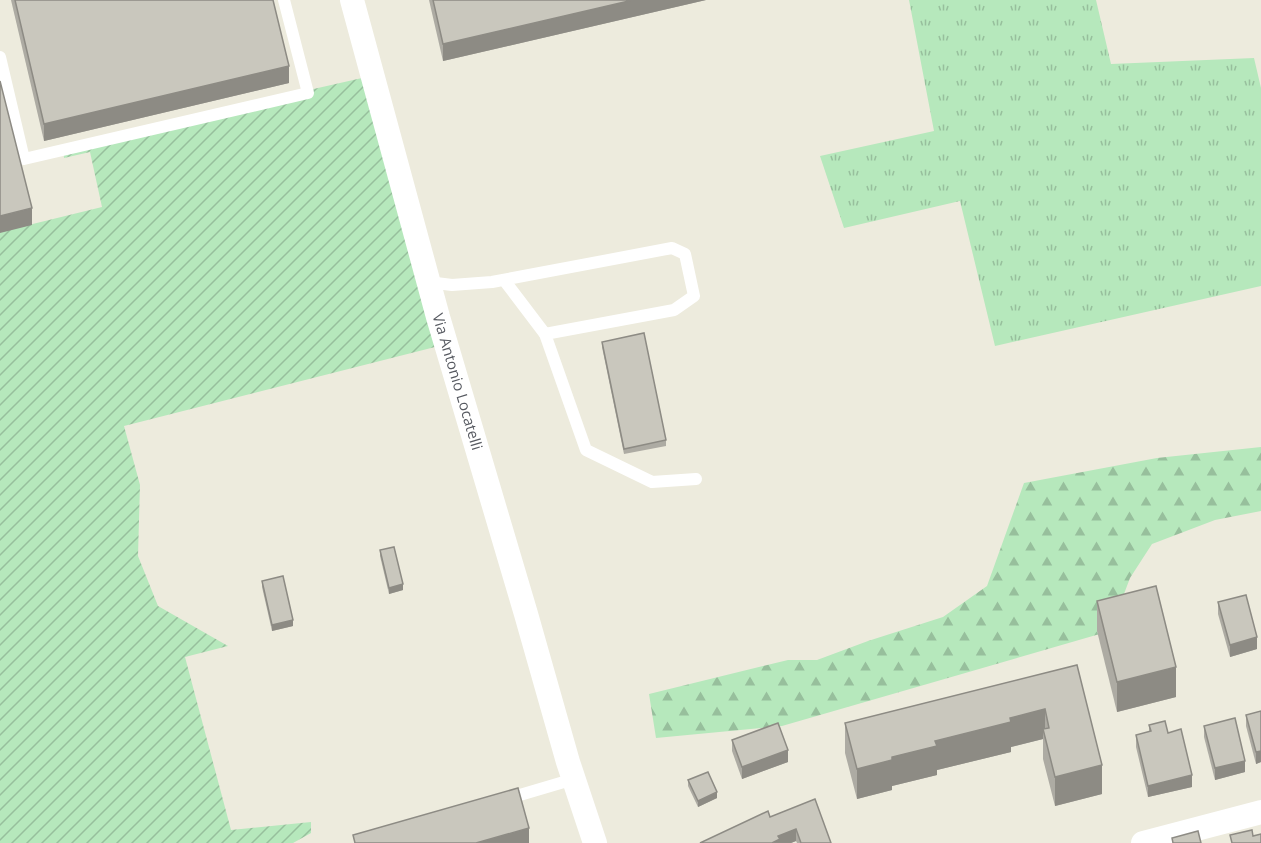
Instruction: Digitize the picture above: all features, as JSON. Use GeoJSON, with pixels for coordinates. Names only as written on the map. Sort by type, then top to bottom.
{"type":"FeatureCollection","features":[{"type":"Feature","properties":{"kind":"street","name":"Via Antonio Locatelli"},"geometry":{"type":"LineString","coordinates":[[352,0],[428,282],[571,771],[595,843]]}},
{"type":"Feature","properties":{"kind":"street"},"geometry":{"type":"LineString","coordinates":[[1143,843],[1261,812]]}},
{"type":"Feature","properties":{"kind":"lane"},"geometry":{"type":"LineString","coordinates":[[0,57],[24,159],[308,93],[284,0]]}},
{"type":"Feature","properties":{"kind":"lane"},"geometry":{"type":"LineString","coordinates":[[428,282],[452,285],[504,280],[672,248],[685,254],[694,296],[674,309],[545,334]]}},
{"type":"Feature","properties":{"kind":"lane"},"geometry":{"type":"LineString","coordinates":[[504,280],[545,334],[586,450],[652,482],[696,479]]}},
{"type":"Feature","properties":{"kind":"lane"},"geometry":{"type":"LineString","coordinates":[[496,802],[571,771]]}},
{"type":"Feature","properties":{"kind":"green space"},"geometry":{"type":"Polygon","coordinates":[[[909,0],[1096,0],[1111,64],[1254,58],[1261,88],[1261,286],[995,346],[960,201],[844,228],[820,156],[934,131],[909,0]]]}},
{"type":"Feature","properties":{"kind":"green space"},"geometry":{"type":"Polygon","coordinates":[[[362,78],[435,347],[124,426],[140,485],[138,556],[158,606],[228,646],[185,657],[231,830],[311,822],[311,833],[293,843],[0,843],[0,232],[102,207],[90,152],[64,158],[63,146],[362,78]]]}},
{"type":"Feature","properties":{"kind":"green space"},"geometry":{"type":"Polygon","coordinates":[[[1261,447],[1261,511],[1215,520],[1152,544],[1130,578],[1110,631],[782,726],[656,738],[649,694],[788,660],[817,660],[943,617],[987,586],[1024,483],[1157,458],[1261,447]]]}},
{"type":"Feature","properties":{"kind":"building"},"geometry":{"type":"Polygon","coordinates":[[[15,0],[273,0],[289,66],[44,124],[15,0]]]}},
{"type":"Feature","properties":{"kind":"building"},"geometry":{"type":"Polygon","coordinates":[[[433,0],[633,0],[443,44],[433,0]]]}},
{"type":"Feature","properties":{"kind":"building"},"geometry":{"type":"Polygon","coordinates":[[[0,81],[32,208],[0,216],[0,81]]]}},
{"type":"Feature","properties":{"kind":"building"},"geometry":{"type":"Polygon","coordinates":[[[644,333],[666,440],[624,449],[602,342],[644,333]]]}},
{"type":"Feature","properties":{"kind":"building"},"geometry":{"type":"Polygon","coordinates":[[[394,547],[403,584],[389,588],[380,550],[394,547]]]}},
{"type":"Feature","properties":{"kind":"building"},"geometry":{"type":"Polygon","coordinates":[[[283,576],[293,620],[272,625],[262,581],[283,576]]]}},
{"type":"Feature","properties":{"kind":"building"},"geometry":{"type":"Polygon","coordinates":[[[1156,586],[1176,667],[1117,682],[1097,601],[1156,586]]]}},
{"type":"Feature","properties":{"kind":"building"},"geometry":{"type":"Polygon","coordinates":[[[1246,595],[1257,637],[1230,645],[1218,602],[1246,595]]]}},
{"type":"Feature","properties":{"kind":"building"},"geometry":{"type":"Polygon","coordinates":[[[1077,665],[1102,765],[1055,777],[1043,729],[1049,728],[1045,709],[1010,718],[1011,722],[935,741],[937,746],[892,757],[892,760],[857,769],[845,723],[1077,665]]]}},
{"type":"Feature","properties":{"kind":"building"},"geometry":{"type":"Polygon","coordinates":[[[1261,711],[1261,751],[1256,752],[1246,715],[1261,711]]]}},
{"type":"Feature","properties":{"kind":"building"},"geometry":{"type":"Polygon","coordinates":[[[1235,718],[1245,761],[1215,768],[1204,726],[1235,718]]]}},
{"type":"Feature","properties":{"kind":"building"},"geometry":{"type":"Polygon","coordinates":[[[1165,721],[1168,733],[1181,729],[1192,775],[1148,786],[1136,735],[1151,731],[1149,725],[1165,721]]]}},
{"type":"Feature","properties":{"kind":"building"},"geometry":{"type":"Polygon","coordinates":[[[778,723],[788,750],[742,767],[732,740],[778,723]]]}},
{"type":"Feature","properties":{"kind":"building"},"geometry":{"type":"Polygon","coordinates":[[[708,772],[717,792],[698,801],[688,780],[708,772]]]}},
{"type":"Feature","properties":{"kind":"building"},"geometry":{"type":"Polygon","coordinates":[[[518,788],[529,828],[476,843],[355,843],[353,835],[518,788]]]}},
{"type":"Feature","properties":{"kind":"building"},"geometry":{"type":"Polygon","coordinates":[[[815,799],[831,843],[801,843],[796,829],[778,836],[780,839],[772,843],[700,843],[768,811],[770,817],[815,799]]]}},
{"type":"Feature","properties":{"kind":"building"},"geometry":{"type":"Polygon","coordinates":[[[1252,830],[1253,836],[1261,834],[1261,843],[1232,843],[1230,835],[1252,830]]]}},
{"type":"Feature","properties":{"kind":"building"},"geometry":{"type":"Polygon","coordinates":[[[1198,831],[1201,843],[1173,843],[1172,838],[1198,831]]]}}]}
